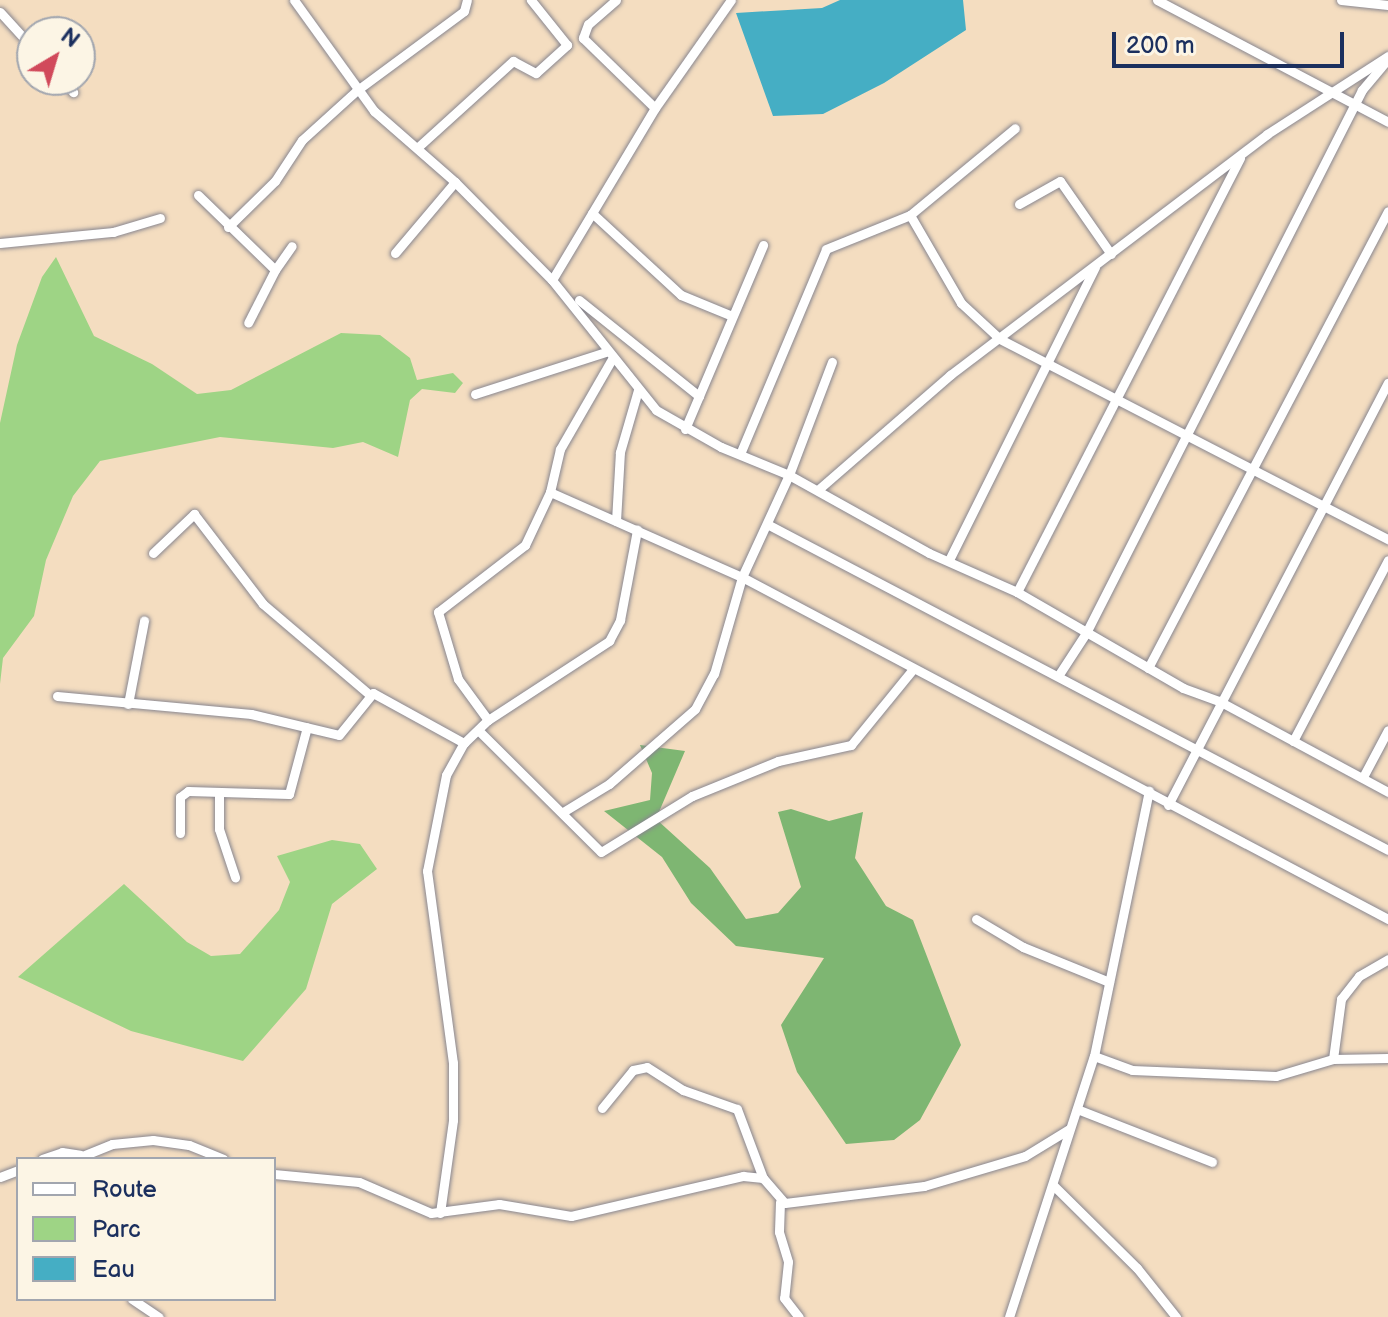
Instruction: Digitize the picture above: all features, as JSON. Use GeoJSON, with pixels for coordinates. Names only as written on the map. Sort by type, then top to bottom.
{"type":"FeatureCollection","features":[{"type":"Feature","properties":{"kind":"street"},"geometry":{"type":"LineString","coordinates":[[294,0],[356,91],[455,182],[552,280],[638,390],[685,429],[819,489],[949,560],[1017,592],[1148,668],[1219,701],[1388,792]]}},
{"type":"Feature","properties":{"kind":"street"},"geometry":{"type":"LineString","coordinates":[[228,227],[275,181],[302,140],[356,91],[432,38],[464,11],[467,0]]}},
{"type":"Feature","properties":{"kind":"street"},"geometry":{"type":"LineString","coordinates":[[417,148],[513,61],[536,73],[567,45],[531,0]]}},
{"type":"Feature","properties":{"kind":"street"},"geometry":{"type":"LineString","coordinates":[[616,0],[588,24],[583,38],[655,108]]}},
{"type":"Feature","properties":{"kind":"street"},"geometry":{"type":"LineString","coordinates":[[552,280],[655,108],[731,0]]}},
{"type":"Feature","properties":{"kind":"street"},"geometry":{"type":"LineString","coordinates":[[1157,0],[1388,122]]}},
{"type":"Feature","properties":{"kind":"street"},"geometry":{"type":"LineString","coordinates":[[1341,0],[1388,2]]}},
{"type":"Feature","properties":{"kind":"street"},"geometry":{"type":"LineString","coordinates":[[0,12],[16,30]]}},
{"type":"Feature","properties":{"kind":"street"},"geometry":{"type":"LineString","coordinates":[[819,489],[950,375],[1327,91],[1339,90],[1388,57]]}},
{"type":"Feature","properties":{"kind":"street"},"geometry":{"type":"LineString","coordinates":[[1058,676],[1086,633],[1185,433],[1355,105],[1388,57]]}},
{"type":"Feature","properties":{"kind":"street"},"geometry":{"type":"LineString","coordinates":[[740,454],[826,249],[910,215],[1015,128]]}},
{"type":"Feature","properties":{"kind":"street"},"geometry":{"type":"LineString","coordinates":[[1017,592],[1241,155]]}},
{"type":"Feature","properties":{"kind":"street"},"geometry":{"type":"LineString","coordinates":[[1019,204],[1060,181],[1111,254]]}},
{"type":"Feature","properties":{"kind":"street"},"geometry":{"type":"LineString","coordinates":[[395,253],[455,182]]}},
{"type":"Feature","properties":{"kind":"street"},"geometry":{"type":"LineString","coordinates":[[198,195],[275,270]]}},
{"type":"Feature","properties":{"kind":"street"},"geometry":{"type":"LineString","coordinates":[[1148,668],[1388,211]]}},
{"type":"Feature","properties":{"kind":"street"},"geometry":{"type":"LineString","coordinates":[[592,213],[681,295],[732,316]]}},
{"type":"Feature","properties":{"kind":"street"},"geometry":{"type":"LineString","coordinates":[[910,215],[961,303],[1000,339],[1388,539]]}},
{"type":"Feature","properties":{"kind":"street"},"geometry":{"type":"LineString","coordinates":[[0,243],[113,232],[160,218]]}},
{"type":"Feature","properties":{"kind":"street"},"geometry":{"type":"LineString","coordinates":[[685,429],[763,245]]}},
{"type":"Feature","properties":{"kind":"street"},"geometry":{"type":"LineString","coordinates":[[248,323],[275,270],[292,246]]}},
{"type":"Feature","properties":{"kind":"street"},"geometry":{"type":"LineString","coordinates":[[949,560],[1097,264]]}},
{"type":"Feature","properties":{"kind":"street"},"geometry":{"type":"LineString","coordinates":[[579,300],[699,396]]}},
{"type":"Feature","properties":{"kind":"street"},"geometry":{"type":"LineString","coordinates":[[475,394],[609,356]]}},
{"type":"Feature","properties":{"kind":"street"},"geometry":{"type":"LineString","coordinates":[[488,720],[458,679],[438,612],[525,545],[550,492],[560,449],[609,356]]}},
{"type":"Feature","properties":{"kind":"street"},"geometry":{"type":"LineString","coordinates":[[563,812],[609,784],[695,709],[714,674],[742,577],[789,475],[832,362]]}},
{"type":"Feature","properties":{"kind":"street"},"geometry":{"type":"LineString","coordinates":[[1168,805],[1199,750],[1219,701],[1388,383]]}},
{"type":"Feature","properties":{"kind":"street"},"geometry":{"type":"LineString","coordinates":[[616,521],[620,452],[638,390]]}},
{"type":"Feature","properties":{"kind":"street"},"geometry":{"type":"LineString","coordinates":[[550,492],[742,577],[1388,919]]}},
{"type":"Feature","properties":{"kind":"street"},"geometry":{"type":"LineString","coordinates":[[153,553],[194,514],[263,604],[370,695],[464,743]]}},
{"type":"Feature","properties":{"kind":"street"},"geometry":{"type":"LineString","coordinates":[[767,524],[1388,850]]}},
{"type":"Feature","properties":{"kind":"street"},"geometry":{"type":"LineString","coordinates":[[440,1213],[453,1120],[453,1063],[427,871],[446,775],[464,743],[488,720],[609,641],[620,620],[637,530]]}},
{"type":"Feature","properties":{"kind":"street"},"geometry":{"type":"LineString","coordinates":[[1293,741],[1388,560]]}},
{"type":"Feature","properties":{"kind":"street"},"geometry":{"type":"LineString","coordinates":[[128,704],[144,621]]}},
{"type":"Feature","properties":{"kind":"street"},"geometry":{"type":"LineString","coordinates":[[478,730],[598,850],[605,851],[705,790],[778,761],[851,745],[913,669]]}},
{"type":"Feature","properties":{"kind":"street"},"geometry":{"type":"LineString","coordinates":[[57,696],[234,711],[339,735],[370,695]]}},
{"type":"Feature","properties":{"kind":"street"},"geometry":{"type":"LineString","coordinates":[[180,833],[183,793],[289,794],[307,727]]}},
{"type":"Feature","properties":{"kind":"street"},"geometry":{"type":"LineString","coordinates":[[1363,777],[1388,730]]}},
{"type":"Feature","properties":{"kind":"street"},"geometry":{"type":"LineString","coordinates":[[1009,1317],[1094,1056],[1149,791]]}},
{"type":"Feature","properties":{"kind":"street"},"geometry":{"type":"LineString","coordinates":[[219,793],[219,829],[235,877]]}},
{"type":"Feature","properties":{"kind":"street"},"geometry":{"type":"LineString","coordinates":[[976,919],[1034,953],[1109,982]]}},
{"type":"Feature","properties":{"kind":"street"},"geometry":{"type":"LineString","coordinates":[[1333,1059],[1341,999],[1359,976],[1388,959]]}},
{"type":"Feature","properties":{"kind":"street"},"geometry":{"type":"LineString","coordinates":[[1094,1056],[1132,1070],[1276,1076],[1333,1059],[1388,1058]]}},
{"type":"Feature","properties":{"kind":"street"},"geometry":{"type":"LineString","coordinates":[[602,1108],[633,1070],[647,1067],[683,1090],[737,1109],[763,1178],[780,1202],[779,1232],[788,1262],[784,1298],[799,1317]]}},
{"type":"Feature","properties":{"kind":"street"},"geometry":{"type":"LineString","coordinates":[[1077,1109],[1212,1162]]}},
{"type":"Feature","properties":{"kind":"street"},"geometry":{"type":"LineString","coordinates":[[780,1202],[924,1186],[1025,1156],[1069,1129]]}},
{"type":"Feature","properties":{"kind":"street"},"geometry":{"type":"LineString","coordinates":[[48,1157],[62,1152],[78,1157],[153,1140],[189,1145],[218,1157]]}},
{"type":"Feature","properties":{"kind":"street"},"geometry":{"type":"LineString","coordinates":[[276,1174],[359,1182],[440,1213],[499,1204],[586,1215],[713,1181],[763,1178]]}},
{"type":"Feature","properties":{"kind":"street"},"geometry":{"type":"LineString","coordinates":[[1053,1185],[1137,1268],[1176,1317]]}},
{"type":"Feature","properties":{"kind":"street"},"geometry":{"type":"LineString","coordinates":[[135,1301],[159,1317]]}},
{"type":"Feature","properties":{"kind":"green space"},"geometry":{"type":"Polygon","coordinates":[[[56,257],[94,336],[152,364],[197,394],[231,390],[341,333],[380,335],[410,358],[417,380],[453,373],[463,383],[455,393],[422,389],[410,400],[398,457],[363,442],[333,448],[220,437],[100,461],[73,496],[46,560],[34,616],[3,658],[0,684],[0,423],[17,345],[42,277],[56,257]]]}},
{"type":"Feature","properties":{"kind":"green space"},"geometry":{"type":"Polygon","coordinates":[[[640,745],[685,751],[656,819],[710,868],[746,919],[778,913],[801,887],[778,812],[791,809],[829,821],[863,812],[855,858],[886,906],[913,920],[961,1045],[920,1120],[894,1140],[846,1144],[797,1072],[781,1025],[824,958],[736,946],[691,903],[662,857],[604,811],[650,800],[652,773],[640,745]]]}},
{"type":"Feature","properties":{"kind":"green space"},"geometry":{"type":"Polygon","coordinates":[[[332,840],[360,844],[377,869],[332,904],[306,989],[243,1061],[131,1031],[18,977],[124,884],[187,942],[211,956],[240,954],[279,910],[290,882],[277,856],[332,840]]]}},
{"type":"Feature","properties":{"kind":"water"},"geometry":{"type":"Polygon","coordinates":[[[840,0],[963,0],[966,30],[884,83],[823,114],[773,116],[736,13],[822,8],[840,0]]]}}]}
